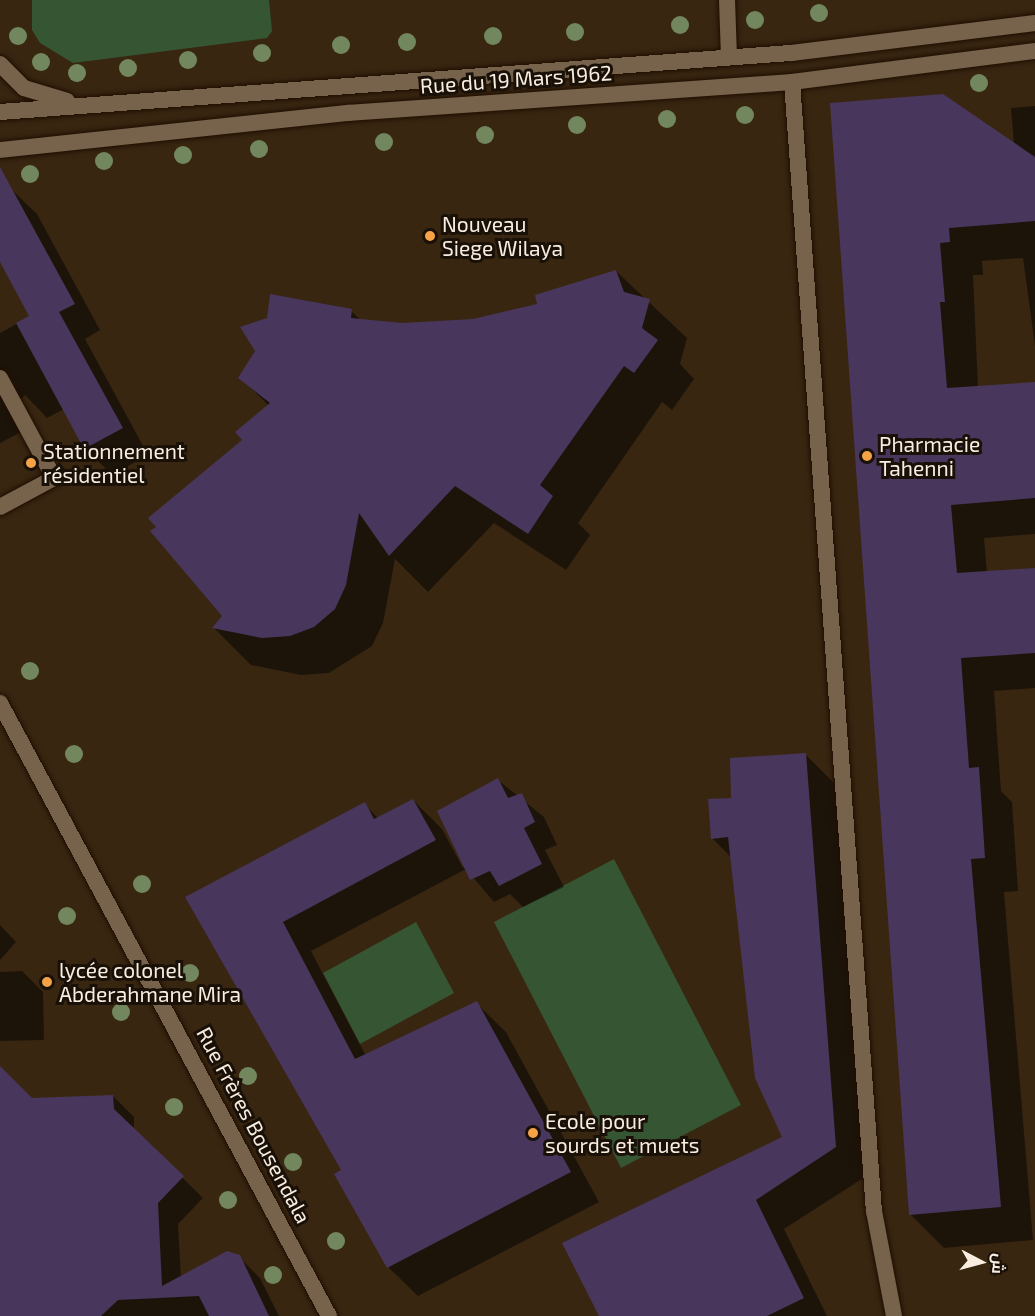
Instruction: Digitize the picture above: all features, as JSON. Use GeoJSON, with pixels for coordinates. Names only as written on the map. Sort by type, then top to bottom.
{"type":"FeatureCollection","features":[{"type":"Feature","properties":{"kind":"street"},"geometry":{"type":"LineString","coordinates":[[727,0],[729,57]]}},
{"type":"Feature","properties":{"kind":"street","name":"Rue du 19 Mars 1962"},"geometry":{"type":"LineString","coordinates":[[0,112],[74,103],[729,57],[1035,23]]}},
{"type":"Feature","properties":{"kind":"street","name":"Rue du 19 Mars 1962"},"geometry":{"type":"LineString","coordinates":[[0,150],[348,113],[792,82],[1035,51]]}},
{"type":"Feature","properties":{"kind":"street"},"geometry":{"type":"LineString","coordinates":[[0,64],[24,88],[74,103]]}},
{"type":"Feature","properties":{"kind":"street"},"geometry":{"type":"LineString","coordinates":[[792,82],[874,1211],[894,1316]]}},
{"type":"Feature","properties":{"kind":"street"},"geometry":{"type":"LineString","coordinates":[[0,378],[54,478],[0,507]]}},
{"type":"Feature","properties":{"kind":"street","name":"Rue Frères Bousendala"},"geometry":{"type":"LineString","coordinates":[[0,703],[329,1316]]}},
{"type":"Feature","properties":{"kind":"green space"},"geometry":{"type":"Polygon","coordinates":[[[32,0],[269,0],[272,31],[267,38],[73,63],[40,43],[32,30],[32,0]]]}},
{"type":"Feature","properties":{"kind":"green space"},"geometry":{"type":"Polygon","coordinates":[[[614,859],[741,1105],[621,1168],[494,922],[614,859]]]}},
{"type":"Feature","properties":{"kind":"green space"},"geometry":{"type":"Polygon","coordinates":[[[416,922],[454,993],[360,1044],[323,973],[416,922]]]}},
{"type":"Feature","properties":{"kind":"building"},"geometry":{"type":"Polygon","coordinates":[[[943,94],[1035,157],[1035,221],[949,228],[950,242],[940,243],[945,302],[940,302],[947,388],[1035,382],[1035,498],[951,505],[957,573],[1035,568],[1035,653],[961,658],[969,768],[979,767],[985,858],[971,859],[1001,1207],[909,1215],[830,103],[943,94]]]}},
{"type":"Feature","properties":{"kind":"building"},"geometry":{"type":"Polygon","coordinates":[[[0,167],[75,304],[59,312],[123,428],[84,449],[16,323],[29,316],[0,262],[0,167]]]}},
{"type":"Feature","properties":{"kind":"building"},"geometry":{"type":"Polygon","coordinates":[[[616,270],[624,292],[650,299],[642,328],[658,340],[634,373],[624,366],[540,485],[553,496],[528,534],[455,486],[389,556],[359,513],[346,585],[335,609],[314,627],[290,636],[262,638],[212,628],[222,616],[150,531],[156,527],[148,518],[242,440],[235,432],[270,403],[238,378],[255,351],[240,327],[267,318],[270,294],[352,309],[351,318],[402,323],[473,319],[537,304],[535,295],[616,270]]]}},
{"type":"Feature","properties":{"kind":"building"},"geometry":{"type":"Polygon","coordinates":[[[806,753],[836,1147],[756,1200],[804,1298],[767,1316],[599,1316],[562,1243],[782,1137],[755,1078],[728,837],[711,839],[708,799],[731,798],[730,758],[806,753]]]}},
{"type":"Feature","properties":{"kind":"building"},"geometry":{"type":"Polygon","coordinates":[[[498,778],[508,798],[522,793],[535,822],[524,828],[542,864],[499,886],[490,871],[470,880],[437,811],[498,778]]]}},
{"type":"Feature","properties":{"kind":"building"},"geometry":{"type":"Polygon","coordinates":[[[413,799],[436,840],[283,922],[355,1059],[477,1001],[571,1172],[387,1268],[334,1174],[341,1170],[185,897],[365,802],[374,819],[413,799]]]}},
{"type":"Feature","properties":{"kind":"building"},"geometry":{"type":"Polygon","coordinates":[[[0,1066],[32,1098],[113,1095],[114,1109],[184,1176],[158,1203],[162,1286],[227,1251],[240,1255],[269,1316],[209,1316],[199,1296],[118,1300],[101,1316],[0,1316],[0,1066]]]}},
{"type":"Feature","properties":{"kind":"place","name":"Nouveau Siege Wilaya"},"geometry":{"type":"Point","coordinates":[430,236]}},
{"type":"Feature","properties":{"kind":"place","name":"Pharmacie Tahenni"},"geometry":{"type":"Point","coordinates":[867,456]}},
{"type":"Feature","properties":{"kind":"place","name":"Stationnement résidentiel"},"geometry":{"type":"Point","coordinates":[31,463]}},
{"type":"Feature","properties":{"kind":"place","name":"lycée colonel Abderahmane Mira"},"geometry":{"type":"Point","coordinates":[47,982]}},
{"type":"Feature","properties":{"kind":"place","name":"Ecole pour sourds et muets"},"geometry":{"type":"Point","coordinates":[533,1133]}}]}
